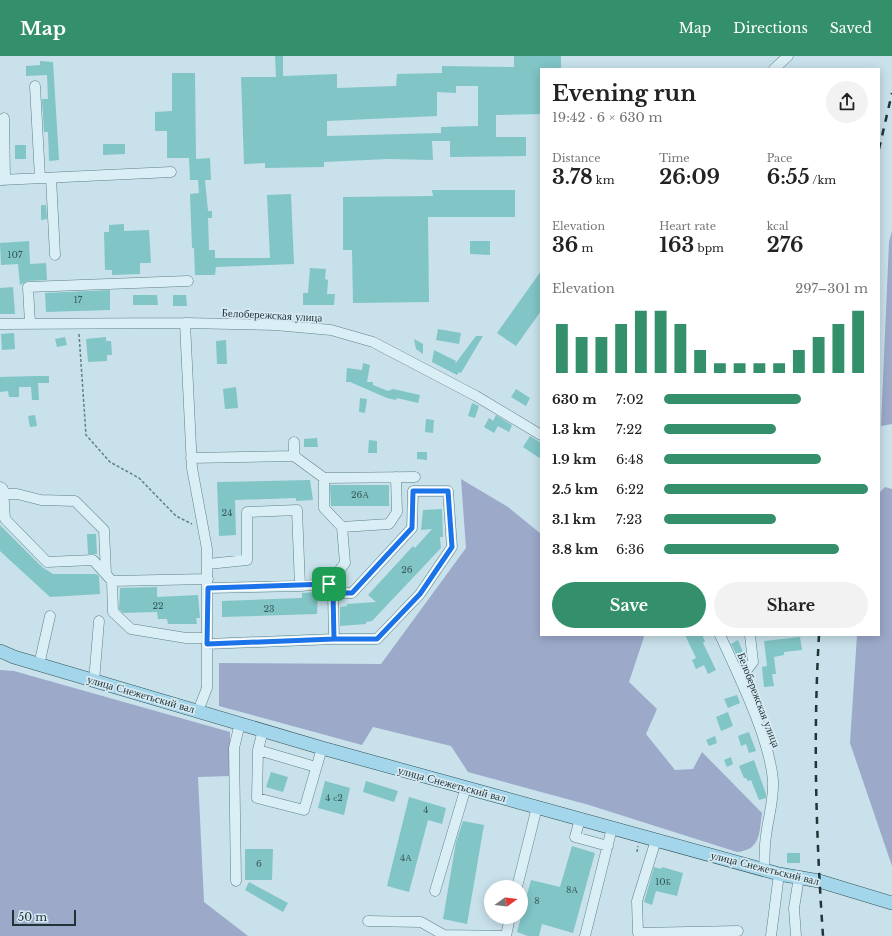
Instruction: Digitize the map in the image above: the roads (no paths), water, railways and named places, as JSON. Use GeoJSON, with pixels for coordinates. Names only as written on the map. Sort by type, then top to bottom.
{"type":"FeatureCollection","features":[{"type":"Feature","properties":{"kind":"main road","name":"улица Снежетьский вал"},"geometry":{"type":"LineString","coordinates":[[0,651],[14,657],[322,748],[764,870],[819,881],[892,903]]}},
{"type":"Feature","properties":{"kind":"main road","name":"улица Снежетьский вал"},"geometry":{"type":"LineString","coordinates":[[0,657],[14,657]]}},
{"type":"Feature","properties":{"kind":"street"},"geometry":{"type":"LineString","coordinates":[[775,68],[788,56]]}},
{"type":"Feature","properties":{"kind":"street"},"geometry":{"type":"LineString","coordinates":[[35,86],[40,178]]}},
{"type":"Feature","properties":{"kind":"street"},"geometry":{"type":"LineString","coordinates":[[4,118],[3,180],[171,172]]}},
{"type":"Feature","properties":{"kind":"street"},"geometry":{"type":"LineString","coordinates":[[51,178],[55,255]]}},
{"type":"Feature","properties":{"kind":"street"},"geometry":{"type":"LineString","coordinates":[[30,324],[28,287],[188,281]]}},
{"type":"Feature","properties":{"kind":"street"},"geometry":{"type":"LineString","coordinates":[[185,323],[191,458],[204,530],[208,564],[207,688],[198,711]]}},
{"type":"Feature","properties":{"kind":"street","name":"Белобережская улица"},"geometry":{"type":"LineString","coordinates":[[0,324],[185,323],[275,325],[331,330],[373,342],[476,396],[540,434]]}},
{"type":"Feature","properties":{"kind":"street"},"geometry":{"type":"LineString","coordinates":[[294,442],[294,456]]}},
{"type":"Feature","properties":{"kind":"street"},"geometry":{"type":"LineString","coordinates":[[191,458],[294,456],[324,478],[415,477]]}},
{"type":"Feature","properties":{"kind":"street"},"geometry":{"type":"LineString","coordinates":[[342,527],[389,524],[397,512],[396,477]]}},
{"type":"Feature","properties":{"kind":"street"},"geometry":{"type":"LineString","coordinates":[[324,478],[324,508],[342,527],[345,563],[331,589],[334,639]]}},
{"type":"Feature","properties":{"kind":"street"},"geometry":{"type":"LineString","coordinates":[[2,491],[5,519],[47,562],[93,560],[109,577],[208,584],[300,586],[352,593],[412,528],[413,491],[448,491],[452,547],[420,594],[377,639],[207,641],[131,629],[113,612],[109,577],[104,530],[75,501],[41,500],[2,491]]}},
{"type":"Feature","properties":{"kind":"street"},"geometry":{"type":"LineString","coordinates":[[208,564],[247,560],[247,512],[297,510],[300,586]]}},
{"type":"Feature","properties":{"kind":"street"},"geometry":{"type":"LineString","coordinates":[[39,664],[50,616]]}},
{"type":"Feature","properties":{"kind":"street"},"geometry":{"type":"LineString","coordinates":[[94,680],[99,621]]}},
{"type":"Feature","properties":{"kind":"street","name":"Белобережская улица"},"geometry":{"type":"LineString","coordinates":[[720,636],[738,674],[762,737],[773,781],[773,795],[766,837],[764,870]]}},
{"type":"Feature","properties":{"kind":"street"},"geometry":{"type":"LineString","coordinates":[[738,674],[746,671],[753,662],[750,636]]}},
{"type":"Feature","properties":{"kind":"street"},"geometry":{"type":"LineString","coordinates":[[236,881],[234,748],[240,723]]}},
{"type":"Feature","properties":{"kind":"street"},"geometry":{"type":"LineString","coordinates":[[263,730],[258,750],[257,798],[304,810],[322,748]]}},
{"type":"Feature","properties":{"kind":"street"},"geometry":{"type":"LineString","coordinates":[[258,750],[316,767]]}},
{"type":"Feature","properties":{"kind":"street"},"geometry":{"type":"LineString","coordinates":[[435,891],[466,788]]}},
{"type":"Feature","properties":{"kind":"street"},"geometry":{"type":"LineString","coordinates":[[520,880],[537,807]]}},
{"type":"Feature","properties":{"kind":"street"},"geometry":{"type":"LineString","coordinates":[[580,819],[575,837],[608,846]]}},
{"type":"Feature","properties":{"kind":"street"},"geometry":{"type":"LineString","coordinates":[[585,936],[612,828]]}},
{"type":"Feature","properties":{"kind":"street"},"geometry":{"type":"LineString","coordinates":[[656,840],[637,900],[638,932],[738,931]]}},
{"type":"Feature","properties":{"kind":"street"},"geometry":{"type":"LineString","coordinates":[[771,936],[780,874]]}},
{"type":"Feature","properties":{"kind":"street"},"geometry":{"type":"LineString","coordinates":[[796,936],[794,908],[799,877]]}},
{"type":"Feature","properties":{"kind":"street"},"geometry":{"type":"LineString","coordinates":[[368,921],[421,922],[444,936],[506,936],[509,924]]}},
{"type":"Feature","properties":{"kind":"railway"},"geometry":{"type":"LineString","coordinates":[[880,145],[892,93]]}},
{"type":"Feature","properties":{"kind":"railway"},"geometry":{"type":"LineString","coordinates":[[819,636],[816,710],[816,786],[823,936]]}}]}
